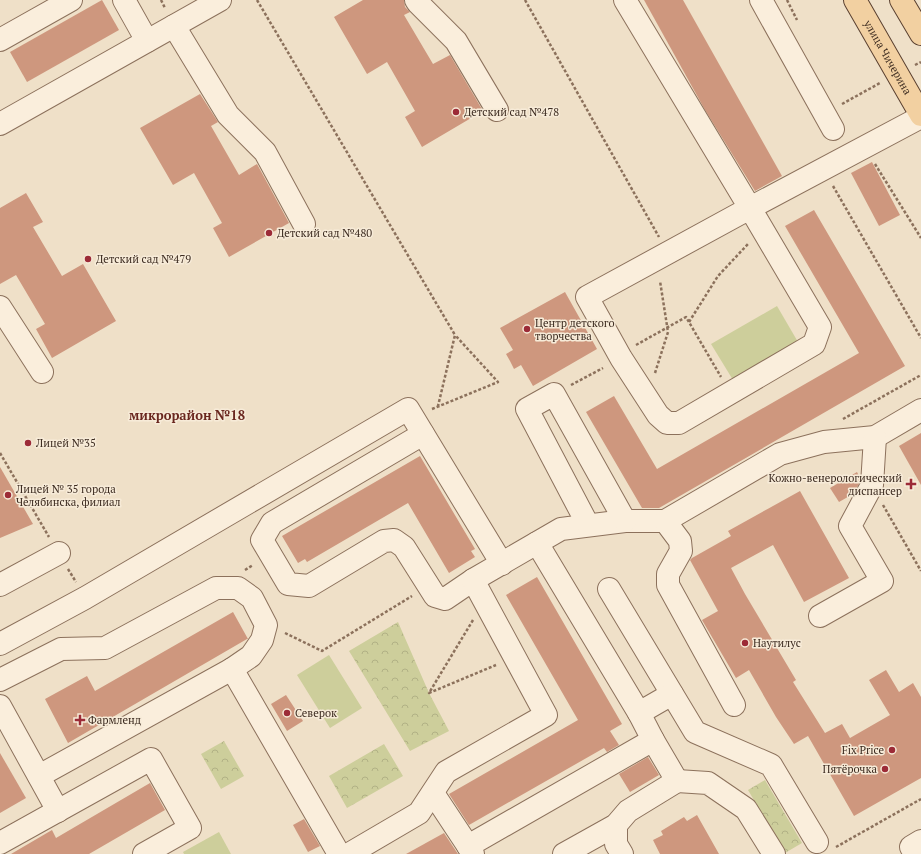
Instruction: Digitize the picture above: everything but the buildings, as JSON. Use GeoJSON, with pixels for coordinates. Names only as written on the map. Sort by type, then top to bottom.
{"type":"FeatureCollection","features":[{"type":"Feature","properties":{"kind":"main road","name":"улица Чичерина"},"geometry":{"type":"LineString","coordinates":[[855,0],[921,116]]}},
{"type":"Feature","properties":{"kind":"main road"},"geometry":{"type":"LineString","coordinates":[[901,0],[920,32]]}},
{"type":"Feature","properties":{"kind":"lane"},"geometry":{"type":"LineString","coordinates":[[0,40],[71,0]]}},
{"type":"Feature","properties":{"kind":"lane"},"geometry":{"type":"LineString","coordinates":[[124,0],[147,41]]}},
{"type":"Feature","properties":{"kind":"lane"},"geometry":{"type":"LineString","coordinates":[[2,119],[220,0]]}},
{"type":"Feature","properties":{"kind":"lane"},"geometry":{"type":"LineString","coordinates":[[416,0],[418,4],[456,41],[496,110]]}},
{"type":"Feature","properties":{"kind":"lane"},"geometry":{"type":"LineString","coordinates":[[625,0],[750,208],[820,327],[814,344],[679,423],[667,424],[658,415],[620,356],[587,297],[750,208],[921,116]]}},
{"type":"Feature","properties":{"kind":"lane"},"geometry":{"type":"LineString","coordinates":[[760,0],[833,129]]}},
{"type":"Feature","properties":{"kind":"lane"},"geometry":{"type":"LineString","coordinates":[[174,26],[228,115],[265,152],[304,224]]}},
{"type":"Feature","properties":{"kind":"lane"},"geometry":{"type":"LineString","coordinates":[[0,307],[42,372]]}},
{"type":"Feature","properties":{"kind":"lane"},"geometry":{"type":"LineString","coordinates":[[588,525],[527,409],[554,394],[625,520]]}},
{"type":"Feature","properties":{"kind":"lane"},"geometry":{"type":"LineString","coordinates":[[0,644],[85,598],[408,409],[502,564]]}},
{"type":"Feature","properties":{"kind":"lane"},"geometry":{"type":"LineString","coordinates":[[418,426],[272,523],[262,540],[288,584],[309,586],[384,541],[394,540],[404,547],[435,596],[445,599],[473,580],[561,529],[625,520],[665,521],[780,454],[824,442],[875,437],[921,410]]}},
{"type":"Feature","properties":{"kind":"lane"},"geometry":{"type":"LineString","coordinates":[[820,616],[882,581],[850,526],[872,485],[875,437]]}},
{"type":"Feature","properties":{"kind":"lane"},"geometry":{"type":"LineString","coordinates":[[665,521],[680,541],[681,550],[668,574],[668,585],[734,705]]}},
{"type":"Feature","properties":{"kind":"lane"},"geometry":{"type":"LineString","coordinates":[[537,543],[639,713],[676,781]]}},
{"type":"Feature","properties":{"kind":"lane"},"geometry":{"type":"LineString","coordinates":[[0,585],[59,553]]}},
{"type":"Feature","properties":{"kind":"lane"},"geometry":{"type":"LineString","coordinates":[[349,854],[419,813],[446,772],[546,715],[473,580]]}},
{"type":"Feature","properties":{"kind":"lane"},"geometry":{"type":"LineString","coordinates":[[0,680],[61,649],[105,648],[216,588],[238,588],[252,598],[266,625],[262,640],[251,656],[232,669],[39,776]]}},
{"type":"Feature","properties":{"kind":"lane"},"geometry":{"type":"LineString","coordinates":[[609,589],[695,732],[771,765],[817,842]]}},
{"type":"Feature","properties":{"kind":"lane"},"geometry":{"type":"LineString","coordinates":[[232,669],[339,854]]}},
{"type":"Feature","properties":{"kind":"lane"},"geometry":{"type":"LineString","coordinates":[[639,713],[672,694]]}},
{"type":"Feature","properties":{"kind":"lane"},"geometry":{"type":"LineString","coordinates":[[0,706],[58,810]]}},
{"type":"Feature","properties":{"kind":"lane"},"geometry":{"type":"LineString","coordinates":[[433,793],[471,850],[653,740]]}},
{"type":"Feature","properties":{"kind":"lane"},"geometry":{"type":"LineString","coordinates":[[0,843],[151,759],[190,828],[144,854]]}},
{"type":"Feature","properties":{"kind":"lane"},"geometry":{"type":"LineString","coordinates":[[570,852],[616,824],[628,812],[676,781],[708,783],[746,809],[774,854]]}},
{"type":"Feature","properties":{"kind":"lane"},"geometry":{"type":"LineString","coordinates":[[616,824],[616,844],[622,854]]}},
{"type":"Feature","properties":{"kind":"path"},"geometry":{"type":"LineString","coordinates":[[257,0],[455,334],[498,382],[438,406],[418,426]]}},
{"type":"Feature","properties":{"kind":"path"},"geometry":{"type":"LineString","coordinates":[[525,0],[662,256],[668,332],[647,398]]}},
{"type":"Feature","properties":{"kind":"path"},"geometry":{"type":"LineString","coordinates":[[823,169],[921,338]]}},
{"type":"Feature","properties":{"kind":"path"},"geometry":{"type":"LineString","coordinates":[[689,322],[718,276],[761,229]]}},
{"type":"Feature","properties":{"kind":"path"},"geometry":{"type":"LineString","coordinates":[[554,394],[686,317],[730,393]]}},
{"type":"Feature","properties":{"kind":"path"},"geometry":{"type":"LineString","coordinates":[[438,406],[455,334]]}},
{"type":"Feature","properties":{"kind":"path"},"geometry":{"type":"LineString","coordinates":[[840,420],[921,375]]}},
{"type":"Feature","properties":{"kind":"path"},"geometry":{"type":"LineString","coordinates":[[0,453],[85,598]]}},
{"type":"Feature","properties":{"kind":"path"},"geometry":{"type":"LineString","coordinates":[[872,485],[921,571]]}},
{"type":"Feature","properties":{"kind":"path"},"geometry":{"type":"LineString","coordinates":[[266,625],[322,651],[428,587]]}},
{"type":"Feature","properties":{"kind":"path"},"geometry":{"type":"LineString","coordinates":[[484,601],[429,693],[515,658]]}},
{"type":"Feature","properties":{"kind":"path"},"geometry":{"type":"LineString","coordinates":[[847,841],[921,799]]}},
{"type":"Feature","properties":{"kind":"green space"},"geometry":{"type":"Polygon","coordinates":[[[777,306],[798,342],[733,380],[711,344],[777,306]]]}},
{"type":"Feature","properties":{"kind":"green space"},"geometry":{"type":"Polygon","coordinates":[[[398,622],[429,693],[449,731],[410,751],[349,651],[398,622]]]}},
{"type":"Feature","properties":{"kind":"green space"},"geometry":{"type":"Polygon","coordinates":[[[329,655],[362,708],[330,728],[297,675],[329,655]]]}},
{"type":"Feature","properties":{"kind":"green space"},"geometry":{"type":"Polygon","coordinates":[[[224,741],[244,776],[221,789],[201,754],[224,741]]]}},
{"type":"Feature","properties":{"kind":"green space"},"geometry":{"type":"Polygon","coordinates":[[[384,744],[403,776],[347,808],[329,776],[384,744]]]}},
{"type":"Feature","properties":{"kind":"green space"},"geometry":{"type":"Polygon","coordinates":[[[765,780],[802,843],[785,853],[748,790],[765,780]]]}},
{"type":"Feature","properties":{"kind":"green space"},"geometry":{"type":"Polygon","coordinates":[[[219,832],[231,854],[184,854],[183,852],[219,832]]]}},
{"type":"Feature","properties":{"kind":"place","name":"Детский сад №478"},"geometry":{"type":"Point","coordinates":[456,112]}},
{"type":"Feature","properties":{"kind":"place","name":"Детский сад №480"},"geometry":{"type":"Point","coordinates":[269,233]}},
{"type":"Feature","properties":{"kind":"place","name":"Детский сад №479"},"geometry":{"type":"Point","coordinates":[88,259]}},
{"type":"Feature","properties":{"kind":"place","name":"Центр детского творчества"},"geometry":{"type":"Point","coordinates":[527,329]}},
{"type":"Feature","properties":{"kind":"place","name":"Лицей №35"},"geometry":{"type":"Point","coordinates":[28,443]}},
{"type":"Feature","properties":{"kind":"place","name":"Кожно-венерологический диспансер"},"geometry":{"type":"Point","coordinates":[911,484]}},
{"type":"Feature","properties":{"kind":"place","name":"Лицей № 35 города Челябинска, филиал"},"geometry":{"type":"Point","coordinates":[8,495]}},
{"type":"Feature","properties":{"kind":"place","name":"Наутилус"},"geometry":{"type":"Point","coordinates":[745,643]}},
{"type":"Feature","properties":{"kind":"place","name":"Северок"},"geometry":{"type":"Point","coordinates":[287,713]}},
{"type":"Feature","properties":{"kind":"place","name":"Фармленд"},"geometry":{"type":"Point","coordinates":[80,720]}},
{"type":"Feature","properties":{"kind":"place","name":"Fix Price"},"geometry":{"type":"Point","coordinates":[892,750]}},
{"type":"Feature","properties":{"kind":"place","name":"Пятёрочка"},"geometry":{"type":"Point","coordinates":[885,769]}},
{"type":"Feature","properties":{"kind":"district","name":"микрорайон №18"},"geometry":{"type":"Point","coordinates":[187,415]}}]}
